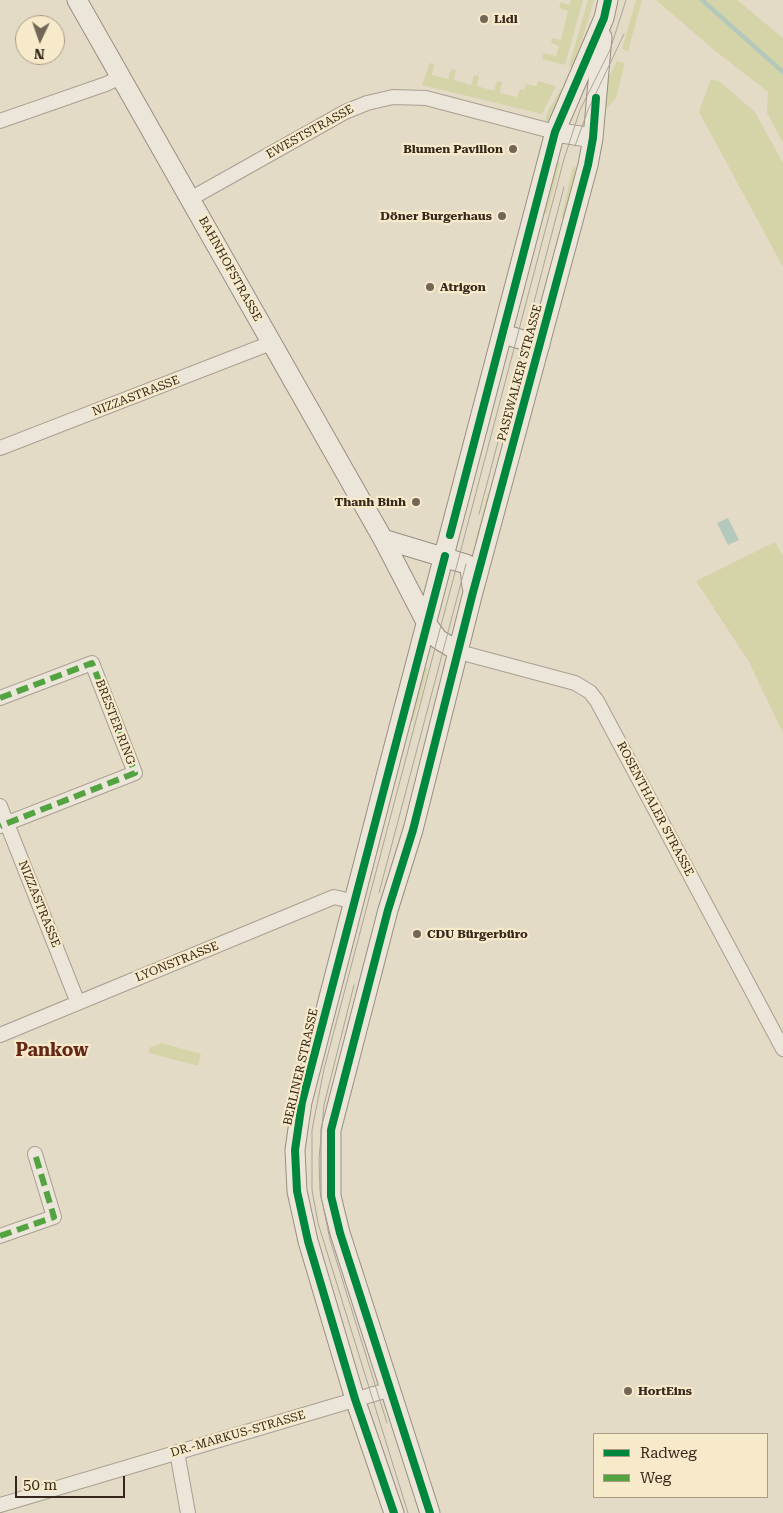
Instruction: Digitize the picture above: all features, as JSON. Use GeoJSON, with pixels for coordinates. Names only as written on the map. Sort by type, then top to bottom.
{"type":"FeatureCollection","features":[{"type":"Feature","properties":{"kind":"main road","name":"BAHNHOFSTRASSE"},"geometry":{"type":"LineString","coordinates":[[77,0],[383,539],[427,624],[438,639],[460,652]]}},
{"type":"Feature","properties":{"kind":"main road","name":"PASEWALKER STRASSE"},"geometry":{"type":"LineString","coordinates":[[460,652],[472,596],[540,345],[593,138],[604,18],[608,0]]}},
{"type":"Feature","properties":{"kind":"main road","name":"PASEWALKER STRASSE"},"geometry":{"type":"LineString","coordinates":[[427,624],[504,334],[555,132],[604,18]]}},
{"type":"Feature","properties":{"kind":"main road"},"geometry":{"type":"LineString","coordinates":[[555,132],[593,138]]}},
{"type":"Feature","properties":{"kind":"main road"},"geometry":{"type":"LineString","coordinates":[[504,334],[540,345]]}},
{"type":"Feature","properties":{"kind":"main road"},"geometry":{"type":"LineString","coordinates":[[383,539],[466,564],[470,568],[472,596]]}},
{"type":"Feature","properties":{"kind":"main road","name":"BERLINER STRASSE"},"geometry":{"type":"LineString","coordinates":[[394,1513],[355,1400],[299,1203],[295,1158],[302,1102],[427,624]]}},
{"type":"Feature","properties":{"kind":"main road"},"geometry":{"type":"LineString","coordinates":[[430,1513],[335,1214],[330,1176],[330,1130],[335,1105],[388,910],[412,836],[460,652]]}},
{"type":"Feature","properties":{"kind":"street"},"geometry":{"type":"LineString","coordinates":[[0,121],[121,77]]}},
{"type":"Feature","properties":{"kind":"street","name":"EWESTSTRASSE"},"geometry":{"type":"LineString","coordinates":[[190,199],[345,112],[367,103],[393,97],[426,98],[555,132]]}},
{"type":"Feature","properties":{"kind":"street","name":"NIZZASTRASSE"},"geometry":{"type":"LineString","coordinates":[[0,448],[272,343]]}},
{"type":"Feature","properties":{"kind":"street","name":"ROSENTHALER STRASSE"},"geometry":{"type":"LineString","coordinates":[[460,652],[575,683],[590,692],[597,701],[783,1049]]}},
{"type":"Feature","properties":{"kind":"street","name":"BRESTER RING"},"geometry":{"type":"LineString","coordinates":[[0,698],[92,663],[135,774],[4,824]]}},
{"type":"Feature","properties":{"kind":"street","name":"NIZZASTRASSE"},"geometry":{"type":"LineString","coordinates":[[0,806],[4,824],[78,1003]]}},
{"type":"Feature","properties":{"kind":"street","name":"LYONSTRASSE"},"geometry":{"type":"LineString","coordinates":[[0,1035],[334,897],[355,902]]}},
{"type":"Feature","properties":{"kind":"street"},"geometry":{"type":"LineString","coordinates":[[0,1236],[54,1216],[35,1154]]}},
{"type":"Feature","properties":{"kind":"street","name":"DR.-MARKUS-STRASSE"},"geometry":{"type":"LineString","coordinates":[[0,1506],[391,1389]]}},
{"type":"Feature","properties":{"kind":"street"},"geometry":{"type":"LineString","coordinates":[[177,1452],[188,1513]]}},
{"type":"Feature","properties":{"kind":"green space"},"geometry":{"type":"Polygon","coordinates":[[[571,0],[583,0],[565,65],[542,59],[543,53],[556,56],[559,46],[551,43],[552,38],[561,40],[568,11],[559,8],[561,2],[570,5],[571,0]]]}},
{"type":"Feature","properties":{"kind":"green space"},"geometry":{"type":"Polygon","coordinates":[[[588,0],[594,0],[574,67],[569,66],[588,0]]]}},
{"type":"Feature","properties":{"kind":"green space"},"geometry":{"type":"Polygon","coordinates":[[[636,0],[642,0],[628,51],[622,49],[636,0]]]}},
{"type":"Feature","properties":{"kind":"green space"},"geometry":{"type":"Polygon","coordinates":[[[656,0],[737,0],[783,38],[783,143],[767,113],[768,92],[714,50],[656,0]]]}},
{"type":"Feature","properties":{"kind":"green space"},"geometry":{"type":"Polygon","coordinates":[[[617,61],[625,63],[616,98],[606,109],[602,108],[603,89],[617,61]]]}},
{"type":"Feature","properties":{"kind":"green space"},"geometry":{"type":"Polygon","coordinates":[[[430,63],[434,64],[432,75],[448,79],[451,69],[456,70],[454,80],[471,85],[474,75],[479,76],[477,86],[494,91],[497,81],[502,82],[500,93],[517,97],[520,89],[524,90],[526,84],[536,86],[538,81],[556,86],[542,114],[422,85],[430,63]]]}},
{"type":"Feature","properties":{"kind":"green space"},"geometry":{"type":"Polygon","coordinates":[[[711,79],[719,81],[755,112],[783,163],[783,267],[699,112],[711,79]]]}},
{"type":"Feature","properties":{"kind":"green space"},"geometry":{"type":"Polygon","coordinates":[[[561,89],[565,92],[551,120],[545,121],[548,111],[561,89]]]}},
{"type":"Feature","properties":{"kind":"green space"},"geometry":{"type":"Polygon","coordinates":[[[554,162],[560,163],[547,214],[543,213],[554,162]]]}},
{"type":"Feature","properties":{"kind":"green space"},"geometry":{"type":"Polygon","coordinates":[[[573,167],[580,168],[564,218],[561,218],[573,167]]]}},
{"type":"Feature","properties":{"kind":"green space"},"geometry":{"type":"Polygon","coordinates":[[[488,492],[491,493],[481,544],[475,542],[488,492]]]}},
{"type":"Feature","properties":{"kind":"green space"},"geometry":{"type":"Polygon","coordinates":[[[775,542],[783,556],[783,733],[749,662],[696,581],[775,542]]]}},
{"type":"Feature","properties":{"kind":"green space"},"geometry":{"type":"Polygon","coordinates":[[[421,666],[428,668],[413,722],[410,721],[421,666]]]}},
{"type":"Feature","properties":{"kind":"green space"},"geometry":{"type":"Polygon","coordinates":[[[162,1043],[201,1054],[198,1066],[149,1053],[149,1048],[162,1043]]]}},
{"type":"Feature","properties":{"kind":"shaded area"},"geometry":{"type":"Polygon","coordinates":[[[728,518],[739,540],[728,545],[717,523],[728,518]]]}},
{"type":"Feature","properties":{"kind":"waterway"},"geometry":{"type":"LineString","coordinates":[[702,0],[783,72]]}},
{"type":"Feature","properties":{"kind":"tram line"},"geometry":{"type":"LineString","coordinates":[[408,1513],[318,1223],[312,1190],[312,1130],[324,1069],[564,159],[580,110],[610,50],[626,0]]}},
{"type":"Feature","properties":{"kind":"tram line"},"geometry":{"type":"LineString","coordinates":[[575,146],[588,110],[624,34]]}},
{"type":"Feature","properties":{"kind":"tram line"},"geometry":{"type":"LineString","coordinates":[[528,325],[564,187]]}},
{"type":"Feature","properties":{"kind":"tram line"},"geometry":{"type":"LineString","coordinates":[[479,514],[521,354]]}},
{"type":"Feature","properties":{"kind":"tram line"},"geometry":{"type":"LineString","coordinates":[[379,893],[466,564]]}},
{"type":"Feature","properties":{"kind":"tram line"},"geometry":{"type":"LineString","coordinates":[[354,985],[324,1105],[319,1159],[320,1191],[330,1240],[387,1423]]}},
{"type":"Feature","properties":{"kind":"marked path"},"geometry":{"type":"LineString","coordinates":[[0,698],[92,663],[135,773],[0,826]]}},
{"type":"Feature","properties":{"kind":"marked path"},"geometry":{"type":"LineString","coordinates":[[0,1236],[54,1217],[35,1154]]}},
{"type":"Feature","properties":{"kind":"cycle path"},"geometry":{"type":"LineString","coordinates":[[450,535],[555,132],[604,18],[608,0]]}},
{"type":"Feature","properties":{"kind":"cycle path"},"geometry":{"type":"LineString","coordinates":[[430,1513],[340,1233],[331,1196],[331,1130],[388,910],[413,830],[472,596],[588,165],[593,138],[596,98]]}},
{"type":"Feature","properties":{"kind":"cycle path"},"geometry":{"type":"LineString","coordinates":[[394,1513],[355,1399],[308,1241],[297,1191],[295,1150],[302,1102],[445,556]]}},
{"type":"Feature","properties":{"kind":"place","name":"Lidl"},"geometry":{"type":"Point","coordinates":[484,19]}},
{"type":"Feature","properties":{"kind":"place","name":"Blumen Pavillon"},"geometry":{"type":"Point","coordinates":[513,149]}},
{"type":"Feature","properties":{"kind":"place","name":"Döner Burgerhaus"},"geometry":{"type":"Point","coordinates":[502,216]}},
{"type":"Feature","properties":{"kind":"place","name":"Atrigon"},"geometry":{"type":"Point","coordinates":[430,287]}},
{"type":"Feature","properties":{"kind":"place","name":"Thanh Binh"},"geometry":{"type":"Point","coordinates":[416,502]}},
{"type":"Feature","properties":{"kind":"place","name":"CDU Bürgerbüro"},"geometry":{"type":"Point","coordinates":[417,934]}},
{"type":"Feature","properties":{"kind":"place","name":"HortEins"},"geometry":{"type":"Point","coordinates":[628,1391]}},
{"type":"Feature","properties":{"kind":"district","name":"Pankow"},"geometry":{"type":"Point","coordinates":[52,1051]}}]}
